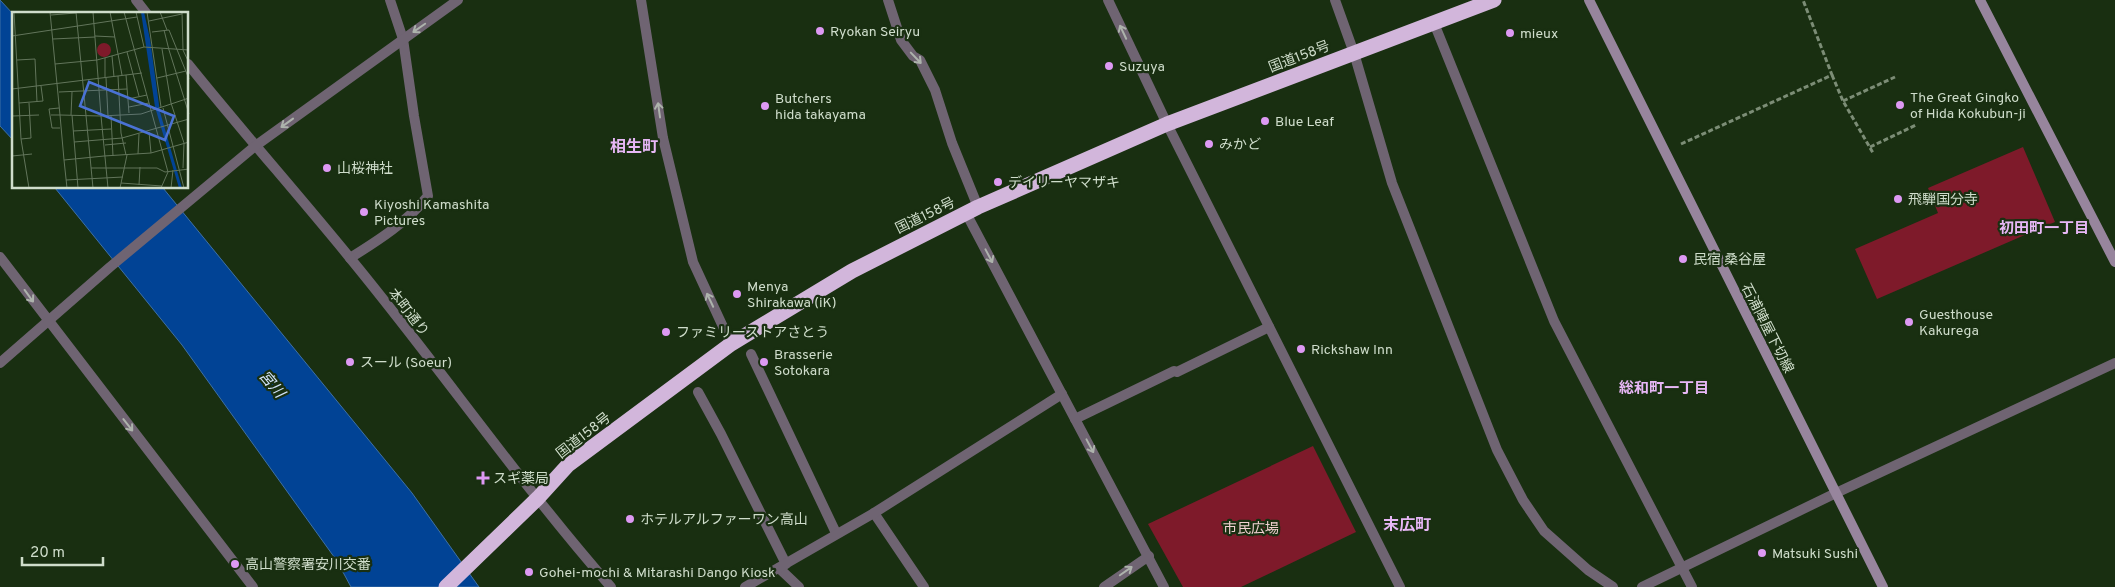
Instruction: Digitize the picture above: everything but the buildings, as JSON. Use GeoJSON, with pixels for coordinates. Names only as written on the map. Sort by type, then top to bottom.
{"type":"FeatureCollection","features":[{"type":"Feature","properties":{"kind":"highway","name":"国道158号"},"geometry":{"type":"LineString","coordinates":[[446,587],[538,498],[568,465],[731,344],[852,270],[972,210],[1167,124],[1494,0]]}},
{"type":"Feature","properties":{"kind":"main road","name":"石浦陣屋下切線"},"geometry":{"type":"LineString","coordinates":[[1589,0],[1883,587]]}},
{"type":"Feature","properties":{"kind":"main road"},"geometry":{"type":"LineString","coordinates":[[1980,0],[2115,262]]}},
{"type":"Feature","properties":{"kind":"street"},"geometry":{"type":"LineString","coordinates":[[136,0],[145,12]]}},
{"type":"Feature","properties":{"kind":"street"},"geometry":{"type":"LineString","coordinates":[[350,258],[383,237],[418,209],[428,196],[414,116],[404,39],[390,0]]}},
{"type":"Feature","properties":{"kind":"street"},"geometry":{"type":"LineString","coordinates":[[0,363],[110,267],[182,209],[254,147],[458,0]]}},
{"type":"Feature","properties":{"kind":"street"},"geometry":{"type":"LineString","coordinates":[[641,0],[663,138],[693,262],[731,344]]}},
{"type":"Feature","properties":{"kind":"street"},"geometry":{"type":"LineString","coordinates":[[888,0],[901,40],[913,56],[920,60],[935,90],[972,210],[1062,394],[1164,587]]}},
{"type":"Feature","properties":{"kind":"street"},"geometry":{"type":"LineString","coordinates":[[1108,0],[1167,124],[1400,587]]}},
{"type":"Feature","properties":{"kind":"street"},"geometry":{"type":"LineString","coordinates":[[1335,0],[1354,53],[1392,183],[1497,450],[1523,500],[1544,531],[1588,570],[1613,587]]}},
{"type":"Feature","properties":{"kind":"street"},"geometry":{"type":"LineString","coordinates":[[1434,23],[1554,321],[1692,587]]}},
{"type":"Feature","properties":{"kind":"street","name":"本町通り"},"geometry":{"type":"LineString","coordinates":[[189,65],[254,147],[350,258],[538,498],[611,587]]}},
{"type":"Feature","properties":{"kind":"street"},"geometry":{"type":"LineString","coordinates":[[0,257],[253,587]]}},
{"type":"Feature","properties":{"kind":"street"},"geometry":{"type":"LineString","coordinates":[[1075,418],[1174,370],[1177,372],[1269,327]]}},
{"type":"Feature","properties":{"kind":"street"},"geometry":{"type":"LineString","coordinates":[[751,354],[836,533]]}},
{"type":"Feature","properties":{"kind":"street"},"geometry":{"type":"LineString","coordinates":[[1642,587],[2115,363]]}},
{"type":"Feature","properties":{"kind":"street"},"geometry":{"type":"LineString","coordinates":[[698,392],[721,434],[783,566],[799,587]]}},
{"type":"Feature","properties":{"kind":"street"},"geometry":{"type":"LineString","coordinates":[[745,587],[874,512],[1062,394]]}},
{"type":"Feature","properties":{"kind":"street"},"geometry":{"type":"LineString","coordinates":[[874,512],[924,587]]}},
{"type":"Feature","properties":{"kind":"street"},"geometry":{"type":"LineString","coordinates":[[1104,587],[1149,556]]}},
{"type":"Feature","properties":{"kind":"path"},"geometry":{"type":"LineString","coordinates":[[1803,0],[1843,101],[1873,153]]}},
{"type":"Feature","properties":{"kind":"path"},"geometry":{"type":"LineString","coordinates":[[1665,151],[1832,74]]}},
{"type":"Feature","properties":{"kind":"path"},"geometry":{"type":"LineString","coordinates":[[1843,101],[1895,77]]}},
{"type":"Feature","properties":{"kind":"path"},"geometry":{"type":"LineString","coordinates":[[1870,147],[1916,125]]}},
{"type":"Feature","properties":{"kind":"green space"},"geometry":{"type":"Polygon","coordinates":[[[2023,147],[2055,222],[1877,299],[1855,249],[1938,213],[1928,188],[2023,147]]]}},
{"type":"Feature","properties":{"kind":"green space","name":"市民広場"},"geometry":{"type":"Polygon","coordinates":[[[1313,446],[1356,532],[1241,587],[1183,587],[1148,524],[1313,446]]]}},
{"type":"Feature","properties":{"kind":"water"},"geometry":{"type":"Polygon","coordinates":[[[0,0],[12,13],[12,139],[0,126],[0,0]]]}},
{"type":"Feature","properties":{"kind":"water","name":"宮川"},"geometry":{"type":"Polygon","coordinates":[[[56,189],[164,189],[412,493],[479,587],[351,587],[337,561],[182,345],[56,189]]]}},
{"type":"Feature","properties":{"kind":"place","name":"Ryokan Seiryu"},"geometry":{"type":"Point","coordinates":[820,31]}},
{"type":"Feature","properties":{"kind":"place","name":"mieux"},"geometry":{"type":"Point","coordinates":[1510,33]}},
{"type":"Feature","properties":{"kind":"place","name":"Suzuya"},"geometry":{"type":"Point","coordinates":[1109,66]}},
{"type":"Feature","properties":{"kind":"place","name":"The Great Gingko of Hida Kokubun-ji"},"geometry":{"type":"Point","coordinates":[1900,105]}},
{"type":"Feature","properties":{"kind":"place","name":"Butchers hida takayama"},"geometry":{"type":"Point","coordinates":[765,106]}},
{"type":"Feature","properties":{"kind":"place","name":"Blue Leaf"},"geometry":{"type":"Point","coordinates":[1265,121]}},
{"type":"Feature","properties":{"kind":"place","name":"みかど"},"geometry":{"type":"Point","coordinates":[1209,144]}},
{"type":"Feature","properties":{"kind":"place","name":"山桜神社"},"geometry":{"type":"Point","coordinates":[327,168]}},
{"type":"Feature","properties":{"kind":"place","name":"デイリーヤマザキ"},"geometry":{"type":"Point","coordinates":[998,182]}},
{"type":"Feature","properties":{"kind":"place","name":"飛騨国分寺"},"geometry":{"type":"Point","coordinates":[1898,199]}},
{"type":"Feature","properties":{"kind":"place","name":"Kiyoshi Kamashita Pictures"},"geometry":{"type":"Point","coordinates":[364,212]}},
{"type":"Feature","properties":{"kind":"place","name":"民宿 桑谷屋"},"geometry":{"type":"Point","coordinates":[1683,259]}},
{"type":"Feature","properties":{"kind":"place","name":"Menya Shirakawa (iK)"},"geometry":{"type":"Point","coordinates":[737,294]}},
{"type":"Feature","properties":{"kind":"place","name":"Guesthouse Kakurega"},"geometry":{"type":"Point","coordinates":[1909,322]}},
{"type":"Feature","properties":{"kind":"place","name":"ファミリーストアさとう"},"geometry":{"type":"Point","coordinates":[666,332]}},
{"type":"Feature","properties":{"kind":"place","name":"Rickshaw Inn"},"geometry":{"type":"Point","coordinates":[1301,349]}},
{"type":"Feature","properties":{"kind":"place","name":"スール (Soeur)"},"geometry":{"type":"Point","coordinates":[350,362]}},
{"type":"Feature","properties":{"kind":"place","name":"Brasserie Sotokara"},"geometry":{"type":"Point","coordinates":[764,362]}},
{"type":"Feature","properties":{"kind":"place","name":"スギ薬局"},"geometry":{"type":"Point","coordinates":[483,478]}},
{"type":"Feature","properties":{"kind":"place","name":"ホテルアルファーワン高山"},"geometry":{"type":"Point","coordinates":[630,519]}},
{"type":"Feature","properties":{"kind":"place","name":"Matsuki Sushi"},"geometry":{"type":"Point","coordinates":[1762,553]}},
{"type":"Feature","properties":{"kind":"place","name":"高山警察署安川交番"},"geometry":{"type":"Point","coordinates":[235,564]}},
{"type":"Feature","properties":{"kind":"place","name":"Gohei-mochi & Mitarashi Dango Kiosk"},"geometry":{"type":"Point","coordinates":[529,572]}},
{"type":"Feature","properties":{"kind":"district","name":"相生町"},"geometry":{"type":"Point","coordinates":[634,146]}},
{"type":"Feature","properties":{"kind":"district","name":"初田町一丁目"},"geometry":{"type":"Point","coordinates":[2044,228]}},
{"type":"Feature","properties":{"kind":"district","name":"総和町一丁目"},"geometry":{"type":"Point","coordinates":[1664,388]}},
{"type":"Feature","properties":{"kind":"district","name":"末広町"},"geometry":{"type":"Point","coordinates":[1407,524]}}]}
